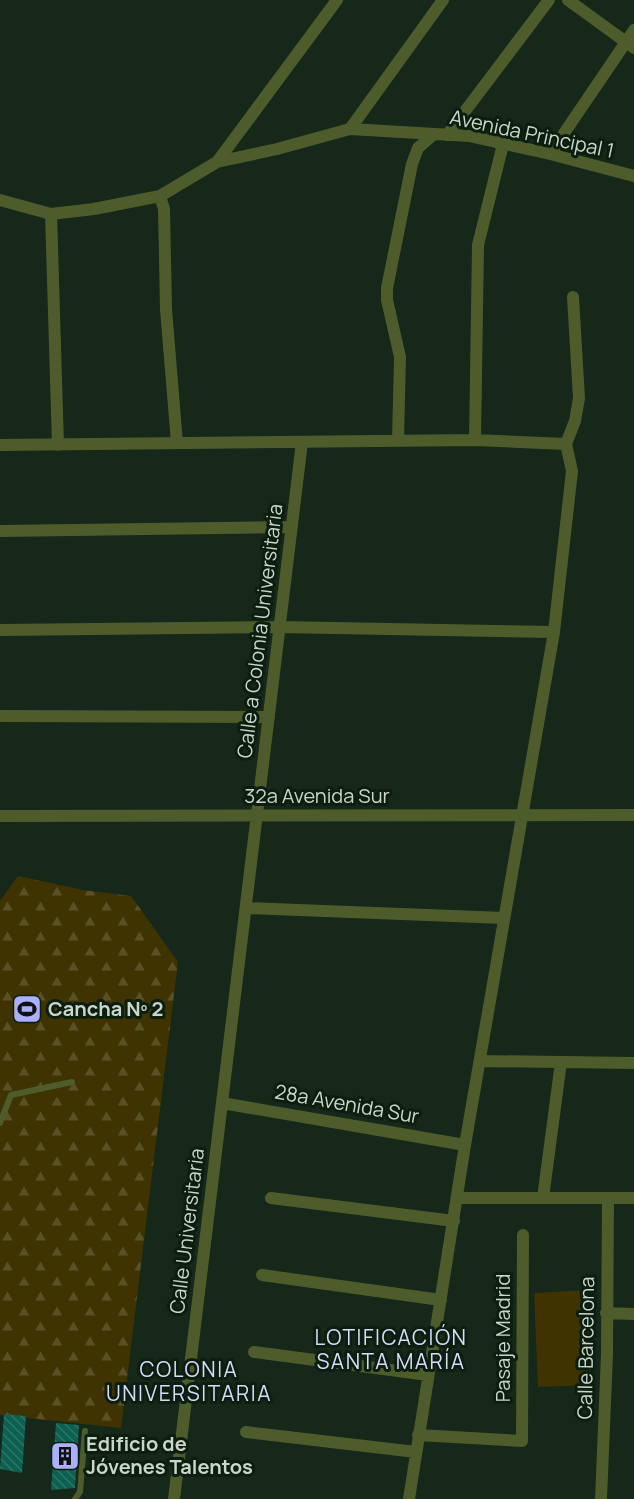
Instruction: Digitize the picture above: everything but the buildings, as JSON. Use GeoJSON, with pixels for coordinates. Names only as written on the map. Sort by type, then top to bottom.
{"type":"FeatureCollection","features":[{"type":"Feature","properties":{"kind":"street"},"geometry":{"type":"LineString","coordinates":[[0,200],[51,214],[94,209],[160,196],[218,162],[337,0]]}},
{"type":"Feature","properties":{"kind":"street"},"geometry":{"type":"LineString","coordinates":[[350,129],[443,0]]}},
{"type":"Feature","properties":{"kind":"street"},"geometry":{"type":"LineString","coordinates":[[398,441],[400,357],[387,300],[387,288],[412,164],[418,148],[440,134],[549,0]]}},
{"type":"Feature","properties":{"kind":"street"},"geometry":{"type":"LineString","coordinates":[[568,0],[629,45]]}},
{"type":"Feature","properties":{"kind":"street"},"geometry":{"type":"LineString","coordinates":[[550,154],[629,45],[634,30]]}},
{"type":"Feature","properties":{"kind":"street","name":"Avenida Principal 1"},"geometry":{"type":"LineString","coordinates":[[218,162],[350,129],[469,136],[634,176]]}},
{"type":"Feature","properties":{"kind":"street"},"geometry":{"type":"LineString","coordinates":[[475,440],[478,245],[503,144]]}},
{"type":"Feature","properties":{"kind":"street"},"geometry":{"type":"LineString","coordinates":[[160,196],[164,209],[166,309],[177,443]]}},
{"type":"Feature","properties":{"kind":"street"},"geometry":{"type":"LineString","coordinates":[[51,214],[58,445]]}},
{"type":"Feature","properties":{"kind":"street"},"geometry":{"type":"LineString","coordinates":[[409,1499],[465,1145],[554,633],[572,471],[566,444],[575,421],[579,398],[573,297]]}},
{"type":"Feature","properties":{"kind":"street"},"geometry":{"type":"LineString","coordinates":[[0,445],[475,440],[566,444]]}},
{"type":"Feature","properties":{"kind":"street","name":"Calle a Colonia Universitaria"},"geometry":{"type":"LineString","coordinates":[[238,968],[302,442]]}},
{"type":"Feature","properties":{"kind":"street"},"geometry":{"type":"LineString","coordinates":[[0,531],[292,527]]}},
{"type":"Feature","properties":{"kind":"street"},"geometry":{"type":"LineString","coordinates":[[0,630],[280,627],[554,633]]}},
{"type":"Feature","properties":{"kind":"street"},"geometry":{"type":"LineString","coordinates":[[0,716],[269,717]]}},
{"type":"Feature","properties":{"kind":"street","name":"32a Avenida Sur"},"geometry":{"type":"LineString","coordinates":[[0,816],[634,814]]}},
{"type":"Feature","properties":{"kind":"street"},"geometry":{"type":"LineString","coordinates":[[246,908],[504,918]]}},
{"type":"Feature","properties":{"kind":"street","name":"Calle Universitaria"},"geometry":{"type":"LineString","coordinates":[[174,1499],[238,968]]}},
{"type":"Feature","properties":{"kind":"street"},"geometry":{"type":"LineString","coordinates":[[480,1061],[634,1063]]}},
{"type":"Feature","properties":{"kind":"street"},"geometry":{"type":"LineString","coordinates":[[543,1198],[561,1062]]}},
{"type":"Feature","properties":{"kind":"street","name":"28a Avenida Sur"},"geometry":{"type":"LineString","coordinates":[[222,1102],[465,1145]]}},
{"type":"Feature","properties":{"kind":"street"},"geometry":{"type":"LineString","coordinates":[[271,1198],[454,1221]]}},
{"type":"Feature","properties":{"kind":"street"},"geometry":{"type":"LineString","coordinates":[[457,1198],[634,1198]]}},
{"type":"Feature","properties":{"kind":"street","name":"Calle Barcelona"},"geometry":{"type":"LineString","coordinates":[[601,1499],[607,1354],[608,1198]]}},
{"type":"Feature","properties":{"kind":"street","name":"Pasaje Madrid"},"geometry":{"type":"LineString","coordinates":[[418,1435],[522,1441],[523,1234]]}},
{"type":"Feature","properties":{"kind":"street"},"geometry":{"type":"LineString","coordinates":[[262,1275],[441,1300]]}},
{"type":"Feature","properties":{"kind":"street"},"geometry":{"type":"LineString","coordinates":[[606,1313],[634,1314]]}},
{"type":"Feature","properties":{"kind":"street"},"geometry":{"type":"LineString","coordinates":[[254,1352],[428,1375]]}},
{"type":"Feature","properties":{"kind":"street"},"geometry":{"type":"LineString","coordinates":[[246,1431],[416,1452]]}},
{"type":"Feature","properties":{"kind":"lane"},"geometry":{"type":"LineString","coordinates":[[0,1123],[10,1095],[72,1082]]}},
{"type":"Feature","properties":{"kind":"lane"},"geometry":{"type":"LineString","coordinates":[[75,1499],[80,1492],[85,1431]]}},
{"type":"Feature","properties":{"kind":"green space"},"geometry":{"type":"Polygon","coordinates":[[[18,876],[83,890],[131,896],[178,962],[121,1428],[0,1415],[0,901],[18,876]]]}},
{"type":"Feature","properties":{"kind":"green space"},"geometry":{"type":"Polygon","coordinates":[[[587,1290],[591,1385],[538,1387],[534,1293],[587,1290]]]}},
{"type":"Feature","properties":{"kind":"place","name":"Cancha Nº 2"},"geometry":{"type":"Point","coordinates":[27,1009]}},
{"type":"Feature","properties":{"kind":"place","name":"Edificio de Jóvenes Talentos"},"geometry":{"type":"Point","coordinates":[65,1456]}},
{"type":"Feature","properties":{"kind":"district","name":"LOTIFICACIÓN SANTA MARÍA"},"geometry":{"type":"Point","coordinates":[391,1350]}},
{"type":"Feature","properties":{"kind":"district","name":"COLONIA UNIVERSITARIA"},"geometry":{"type":"Point","coordinates":[189,1382]}}]}
